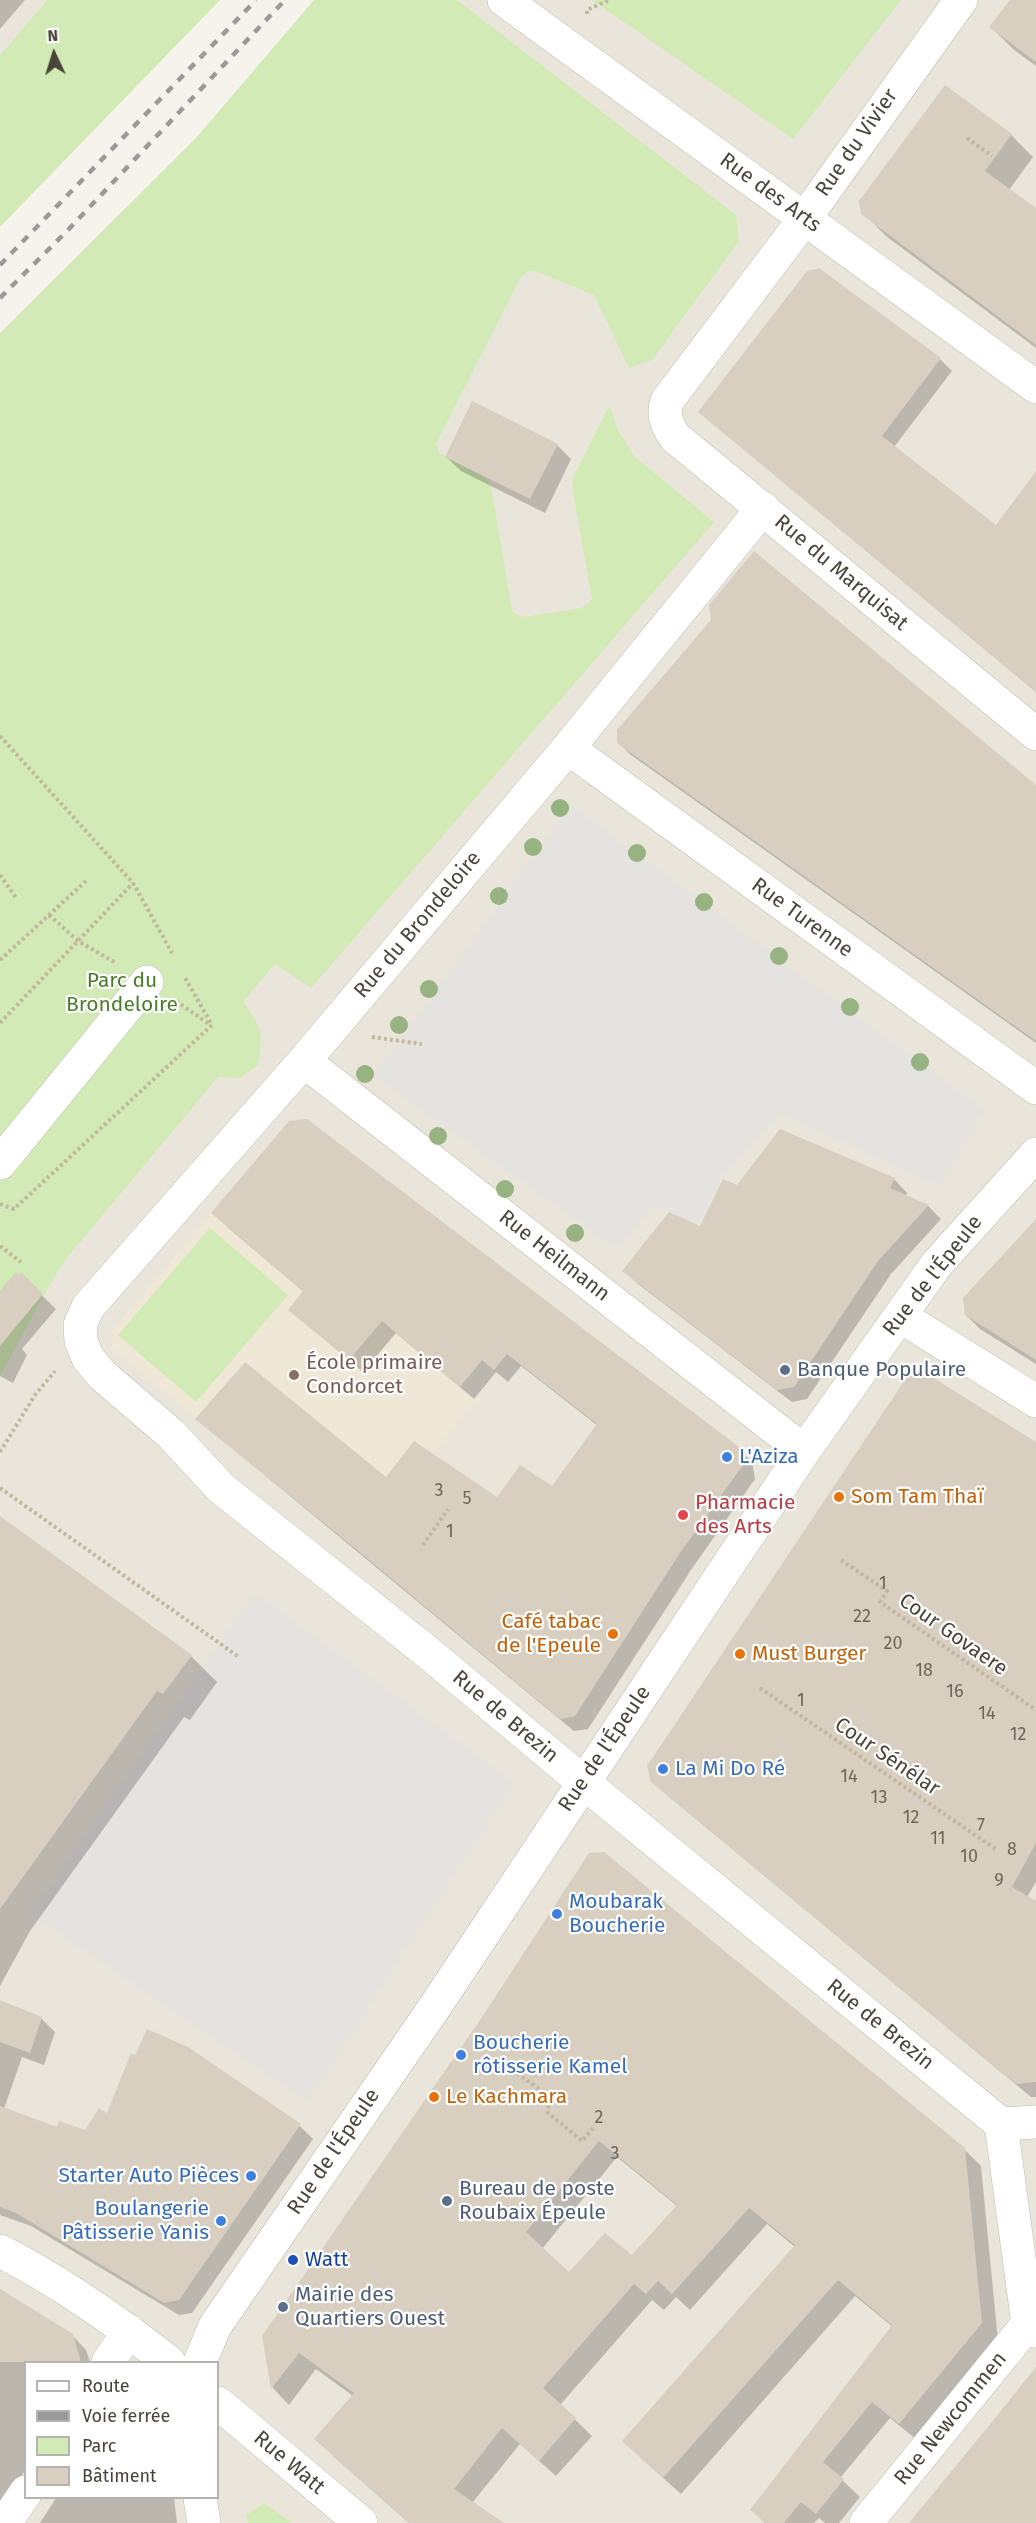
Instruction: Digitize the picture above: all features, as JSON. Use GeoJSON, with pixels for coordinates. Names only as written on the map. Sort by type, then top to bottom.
{"type":"FeatureCollection","features":[{"type":"Feature","properties":{"kind":"street","name":"Rue des Arts"},"geometry":{"type":"LineString","coordinates":[[504,0],[1036,387]]}},
{"type":"Feature","properties":{"kind":"street","name":"Rue du Vivier"},"geometry":{"type":"LineString","coordinates":[[668,401],[805,218],[961,0]]}},
{"type":"Feature","properties":{"kind":"street","name":"Rue du Marquisat"},"geometry":{"type":"LineString","coordinates":[[668,401],[665,415],[667,424],[676,438],[1036,734]]}},
{"type":"Feature","properties":{"kind":"street","name":"Rue du Brondeloire"},"geometry":{"type":"LineString","coordinates":[[81,1341],[80,1325],[88,1307],[304,1061],[568,748],[763,508]]}},
{"type":"Feature","properties":{"kind":"street","name":"Rue Turenne"},"geometry":{"type":"LineString","coordinates":[[568,748],[1036,1088]]}},
{"type":"Feature","properties":{"kind":"street"},"geometry":{"type":"LineString","coordinates":[[0,1163],[147,982]]}},
{"type":"Feature","properties":{"kind":"street","name":"Rue Heilmann"},"geometry":{"type":"LineString","coordinates":[[304,1061],[804,1451]]}},
{"type":"Feature","properties":{"kind":"street","name":"Rue de l'Épeule"},"geometry":{"type":"LineString","coordinates":[[200,2361],[215,2326],[434,2008],[804,1451],[936,1265],[1036,1154]]}},
{"type":"Feature","properties":{"kind":"street"},"geometry":{"type":"LineString","coordinates":[[900,1316],[1036,1401]]}},
{"type":"Feature","properties":{"kind":"street","name":"Rue de Brezin"},"geometry":{"type":"LineString","coordinates":[[81,1341],[88,1358],[102,1375],[171,1434],[221,1488],[426,1651],[1001,2124]]}},
{"type":"Feature","properties":{"kind":"street"},"geometry":{"type":"LineString","coordinates":[[1033,2323],[1001,2124],[1036,2122]]}},
{"type":"Feature","properties":{"kind":"street"},"geometry":{"type":"LineString","coordinates":[[0,2251],[78,2297],[129,2331],[168,2361]]}},
{"type":"Feature","properties":{"kind":"street","name":"Rue Newcommen"},"geometry":{"type":"LineString","coordinates":[[866,2523],[1033,2323]]}},
{"type":"Feature","properties":{"kind":"street"},"geometry":{"type":"LineString","coordinates":[[109,2361],[129,2331]]}},
{"type":"Feature","properties":{"kind":"street","name":"Rue Watt"},"geometry":{"type":"LineString","coordinates":[[219,2404],[361,2523]]}},
{"type":"Feature","properties":{"kind":"street"},"geometry":{"type":"LineString","coordinates":[[5,2523],[24,2495]]}},
{"type":"Feature","properties":{"kind":"street"},"geometry":{"type":"LineString","coordinates":[[200,2499],[204,2523]]}},
{"type":"Feature","properties":{"kind":"path"},"geometry":{"type":"LineString","coordinates":[[968,138],[992,156]]}},
{"type":"Feature","properties":{"kind":"path"},"geometry":{"type":"LineString","coordinates":[[0,875],[17,898]]}},
{"type":"Feature","properties":{"kind":"path"},"geometry":{"type":"LineString","coordinates":[[0,960],[86,881]]}},
{"type":"Feature","properties":{"kind":"path"},"geometry":{"type":"LineString","coordinates":[[0,1023],[133,883]]}},
{"type":"Feature","properties":{"kind":"path"},"geometry":{"type":"LineString","coordinates":[[0,1246],[21,1262]]}},
{"type":"Feature","properties":{"kind":"path"},"geometry":{"type":"LineString","coordinates":[[0,1452],[35,1395],[81,1341]]}},
{"type":"Feature","properties":{"kind":"path"},"geometry":{"type":"LineString","coordinates":[[0,1488],[239,1657]]}},
{"type":"Feature","properties":{"kind":"path"},"geometry":{"type":"LineString","coordinates":[[423,1545],[448,1509]]}},
{"type":"Feature","properties":{"kind":"path","name":"Cour Govaere"},"geometry":{"type":"LineString","coordinates":[[842,1560],[887,1591],[880,1602],[1036,1710]]}},
{"type":"Feature","properties":{"kind":"path","name":"Cour Sénélar"},"geometry":{"type":"LineString","coordinates":[[760,1688],[998,1850]]}},
{"type":"Feature","properties":{"kind":"path"},"geometry":{"type":"LineString","coordinates":[[512,2070],[548,2095],[548,2113],[582,2141],[595,2126]]}},
{"type":"Feature","properties":{"kind":"shaded area"},"geometry":{"type":"Polygon","coordinates":[[[0,0],[47,0],[0,55],[0,0]]]}},
{"type":"Feature","properties":{"kind":"shaded area"},"geometry":{"type":"Polygon","coordinates":[[[446,0],[1036,0],[1036,2523],[0,2523],[0,514],[446,0]]]}},
{"type":"Feature","properties":{"kind":"shaded area"},"geometry":{"type":"Polygon","coordinates":[[[571,805],[983,1110],[939,1186],[779,1113],[722,1176],[698,1223],[652,1206],[617,1249],[374,1076],[571,805]]]}},
{"type":"Feature","properties":{"kind":"shaded area","name":"École primaire Condorcet"},"geometry":{"type":"Polygon","coordinates":[[[232,1189],[320,1270],[476,1400],[356,1549],[112,1349],[112,1330],[232,1189]]]}},
{"type":"Feature","properties":{"kind":"shaded area"},"geometry":{"type":"Polygon","coordinates":[[[255,1593],[513,1782],[307,2101],[30,1914],[255,1593]]]}},
{"type":"Feature","properties":{"kind":"green space"},"geometry":{"type":"Polygon","coordinates":[[[47,0],[220,0],[0,227],[0,55],[47,0]]]}},
{"type":"Feature","properties":{"kind":"green space","name":"Parc du Brondeloire"},"geometry":{"type":"Polygon","coordinates":[[[314,0],[457,0],[736,215],[739,241],[652,360],[629,368],[594,295],[535,271],[529,271],[520,278],[436,444],[439,453],[485,477],[491,486],[512,610],[524,617],[581,608],[592,599],[572,486],[573,478],[609,406],[618,430],[634,456],[714,522],[311,988],[275,964],[243,1002],[260,1031],[261,1045],[258,1065],[240,1078],[218,1077],[65,1260],[0,1376],[0,333],[196,138],[314,0]]]}},
{"type":"Feature","properties":{"kind":"green space"},"geometry":{"type":"Polygon","coordinates":[[[592,0],[901,0],[793,139],[592,0]]]}},
{"type":"Feature","properties":{"kind":"green space"},"geometry":{"type":"Polygon","coordinates":[[[210,1228],[288,1295],[196,1402],[118,1335],[210,1228]]]}},
{"type":"Feature","properties":{"kind":"green space"},"geometry":{"type":"Polygon","coordinates":[[[264,2503],[292,2523],[248,2523],[246,2515],[264,2503]]]}},
{"type":"Feature","properties":{"kind":"building"},"geometry":{"type":"Polygon","coordinates":[[[1010,0],[1036,0],[1036,62],[989,27],[1010,0]]]}},
{"type":"Feature","properties":{"kind":"building"},"geometry":{"type":"Polygon","coordinates":[[[945,85],[1012,134],[985,171],[1036,208],[1036,345],[861,214],[859,201],[945,85]]]}},
{"type":"Feature","properties":{"kind":"building"},"geometry":{"type":"Polygon","coordinates":[[[819,268],[941,358],[882,436],[996,525],[1036,471],[1036,692],[698,412],[807,271],[819,268]]]}},
{"type":"Feature","properties":{"kind":"building"},"geometry":{"type":"Polygon","coordinates":[[[472,401],[558,444],[530,499],[445,457],[472,401]]]}},
{"type":"Feature","properties":{"kind":"building"},"geometry":{"type":"Polygon","coordinates":[[[754,551],[1036,785],[1036,1041],[617,743],[617,730],[711,620],[709,605],[754,551]]]}},
{"type":"Feature","properties":{"kind":"building"},"geometry":{"type":"Polygon","coordinates":[[[307,1119],[739,1447],[743,1465],[680,1553],[575,1716],[560,1719],[195,1419],[245,1362],[386,1477],[414,1441],[497,1497],[520,1465],[552,1486],[597,1424],[507,1354],[494,1370],[482,1360],[460,1387],[382,1321],[349,1360],[288,1310],[303,1291],[211,1213],[289,1121],[307,1119]]]}},
{"type":"Feature","properties":{"kind":"building"},"geometry":{"type":"Polygon","coordinates":[[[780,1129],[895,1178],[890,1188],[929,1205],[878,1261],[794,1387],[777,1390],[622,1271],[669,1212],[700,1226],[723,1179],[737,1185],[780,1129]]]}},
{"type":"Feature","properties":{"kind":"building"},"geometry":{"type":"Polygon","coordinates":[[[1036,1219],[1036,1360],[965,1315],[963,1298],[1036,1219]]]}},
{"type":"Feature","properties":{"kind":"building"},"geometry":{"type":"Polygon","coordinates":[[[16,1272],[19,1274],[21,1272],[43,1294],[0,1346],[0,1291],[16,1272]]]}},
{"type":"Feature","properties":{"kind":"building"},"geometry":{"type":"Polygon","coordinates":[[[924,1372],[1036,1442],[1036,1843],[1012,1887],[1036,1901],[1036,2082],[1016,2084],[651,1782],[647,1766],[907,1377],[924,1372]]]}},
{"type":"Feature","properties":{"kind":"building"},"geometry":{"type":"Polygon","coordinates":[[[0,1516],[192,1655],[163,1694],[157,1691],[0,1909],[0,1516]]]}},
{"type":"Feature","properties":{"kind":"building"},"geometry":{"type":"Polygon","coordinates":[[[604,1852],[965,2148],[982,2323],[899,2424],[872,2402],[823,2462],[844,2479],[816,2514],[801,2502],[784,2523],[766,2523],[750,2510],[892,2325],[838,2280],[663,2478],[622,2441],[795,2245],[749,2208],[672,2294],[658,2281],[646,2294],[634,2284],[543,2388],[576,2418],[539,2461],[502,2428],[454,2489],[504,2523],[409,2523],[314,2439],[354,2393],[299,2353],[271,2389],[262,2336],[482,2017],[589,1853],[604,1852]],[[599,2141],[526,2232],[569,2272],[605,2233],[632,2255],[677,2205],[599,2141]]]}},
{"type":"Feature","properties":{"kind":"building"},"geometry":{"type":"Polygon","coordinates":[[[0,2000],[42,2017],[30,2053],[0,2042],[0,2000]]]}},
{"type":"Feature","properties":{"kind":"building"},"geometry":{"type":"Polygon","coordinates":[[[147,2029],[188,2047],[301,2124],[179,2300],[164,2303],[16,2213],[0,2207],[0,2106],[57,2127],[59,2121],[85,2130],[99,2108],[107,2113],[131,2053],[135,2055],[147,2029]]]}},
{"type":"Feature","properties":{"kind":"building"},"geometry":{"type":"Polygon","coordinates":[[[0,2289],[73,2334],[81,2361],[24,2361],[0,2362],[0,2289]]]}},
{"type":"Feature","properties":{"kind":"building"},"geometry":{"type":"Polygon","coordinates":[[[1036,2367],[1036,2523],[909,2523],[996,2417],[1036,2367]]]}},
{"type":"Feature","properties":{"kind":"railway"},"geometry":{"type":"LineString","coordinates":[[0,265],[256,0]]}},
{"type":"Feature","properties":{"kind":"railway"},"geometry":{"type":"LineString","coordinates":[[0,298],[67,231],[285,0]]}},
{"type":"Feature","properties":{"kind":"place","name":"Banque Populaire"},"geometry":{"type":"Point","coordinates":[785,1370]}},
{"type":"Feature","properties":{"kind":"place","name":"École primaire Condorcet"},"geometry":{"type":"Point","coordinates":[294,1375]}},
{"type":"Feature","properties":{"kind":"place","name":"L'Aziza"},"geometry":{"type":"Point","coordinates":[727,1457]}},
{"type":"Feature","properties":{"kind":"place","name":"Som Tam Thaï"},"geometry":{"type":"Point","coordinates":[839,1497]}},
{"type":"Feature","properties":{"kind":"place","name":"Pharmacie des Arts"},"geometry":{"type":"Point","coordinates":[683,1515]}},
{"type":"Feature","properties":{"kind":"place","name":"Café tabac de l'Epeule"},"geometry":{"type":"Point","coordinates":[613,1634]}},
{"type":"Feature","properties":{"kind":"place","name":"Must Burger"},"geometry":{"type":"Point","coordinates":[740,1654]}},
{"type":"Feature","properties":{"kind":"place","name":"La Mi Do Ré"},"geometry":{"type":"Point","coordinates":[663,1769]}},
{"type":"Feature","properties":{"kind":"place","name":"Moubarak Boucherie"},"geometry":{"type":"Point","coordinates":[557,1914]}},
{"type":"Feature","properties":{"kind":"place","name":"Boucherie rôtisserie Kamel"},"geometry":{"type":"Point","coordinates":[461,2055]}},
{"type":"Feature","properties":{"kind":"place","name":"Le Kachmara"},"geometry":{"type":"Point","coordinates":[434,2097]}},
{"type":"Feature","properties":{"kind":"place","name":"Starter Auto Pièces"},"geometry":{"type":"Point","coordinates":[251,2176]}},
{"type":"Feature","properties":{"kind":"place","name":"Bureau de poste Roubaix Épeule"},"geometry":{"type":"Point","coordinates":[447,2201]}},
{"type":"Feature","properties":{"kind":"place","name":"Boulangerie Pâtisserie Yanis"},"geometry":{"type":"Point","coordinates":[221,2221]}},
{"type":"Feature","properties":{"kind":"place","name":"Watt"},"geometry":{"type":"Point","coordinates":[293,2260]}},
{"type":"Feature","properties":{"kind":"place","name":"Mairie des Quartiers Ouest"},"geometry":{"type":"Point","coordinates":[283,2307]}}]}
